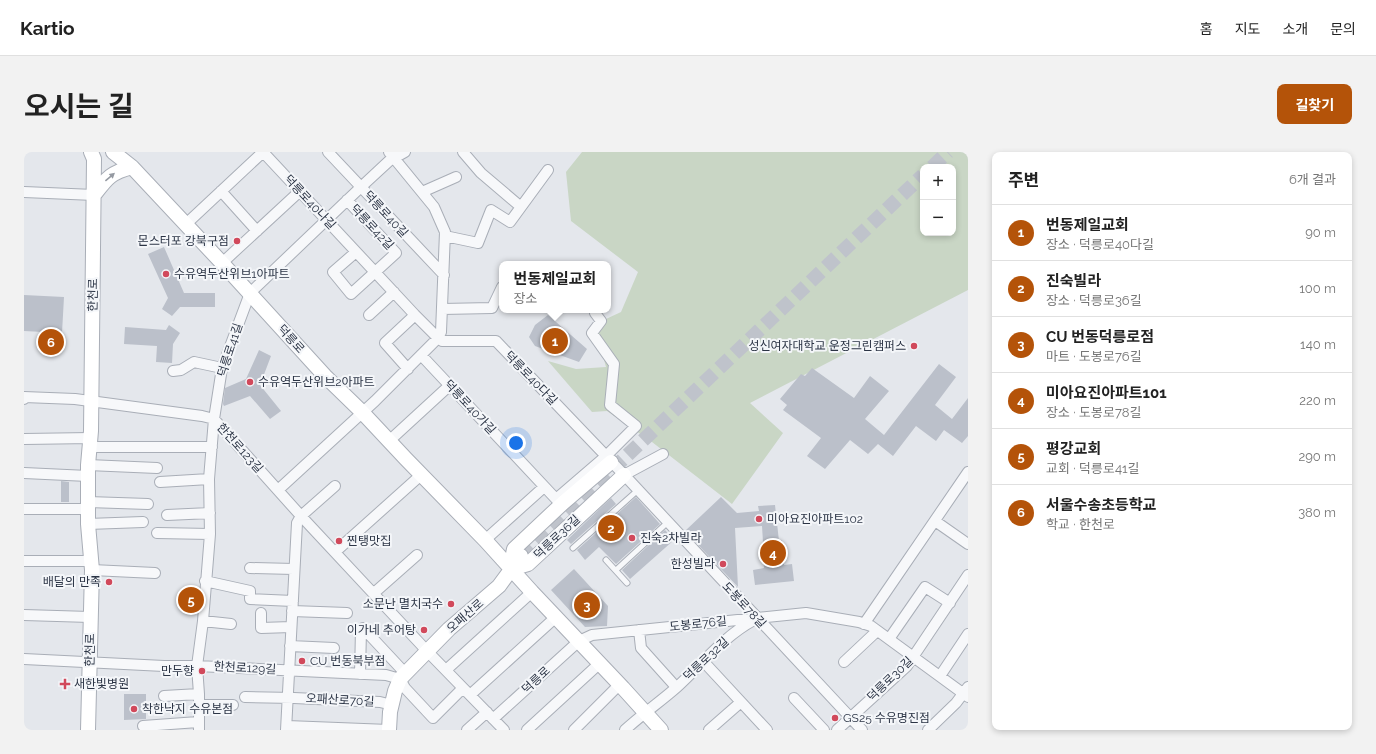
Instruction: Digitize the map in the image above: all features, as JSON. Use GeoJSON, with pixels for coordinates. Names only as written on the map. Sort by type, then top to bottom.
{"type":"FeatureCollection","features":[{"type":"Feature","properties":{"kind":"main road","name":"한천로"},"geometry":{"type":"LineString","coordinates":[[88,730],[92,566],[88,524],[88,470],[91,401],[94,195],[94,159],[91,152]]}},
{"type":"Feature","properties":{"kind":"main road","name":"덕릉로"},"geometry":{"type":"LineString","coordinates":[[113,152],[132,167],[250,293],[325,376],[362,412],[485,540],[661,730]]}},
{"type":"Feature","properties":{"kind":"main road"},"geometry":{"type":"LineString","coordinates":[[94,195],[110,176],[121,170],[132,167]]}},
{"type":"Feature","properties":{"kind":"main road","name":"덕릉로36길"},"geometry":{"type":"LineString","coordinates":[[608,459],[514,549],[511,569],[528,564],[624,475]]}},
{"type":"Feature","properties":{"kind":"main road","name":"오패산로"},"geometry":{"type":"LineString","coordinates":[[389,730],[390,712],[402,676],[449,629],[499,586],[520,556]]}},
{"type":"Feature","properties":{"kind":"street"},"geometry":{"type":"LineString","coordinates":[[185,225],[263,152]]}},
{"type":"Feature","properties":{"kind":"street","name":"덕릉로40나길"},"geometry":{"type":"LineString","coordinates":[[263,152],[438,338]]}},
{"type":"Feature","properties":{"kind":"street","name":"덕릉로40길"},"geometry":{"type":"LineString","coordinates":[[328,152],[444,275]]}},
{"type":"Feature","properties":{"kind":"street","name":"덕릉로42길"},"geometry":{"type":"LineString","coordinates":[[250,293],[389,161],[392,155],[405,152]]}},
{"type":"Feature","properties":{"kind":"street"},"geometry":{"type":"LineString","coordinates":[[466,153],[481,173],[521,207]]}},
{"type":"Feature","properties":{"kind":"street"},"geometry":{"type":"LineString","coordinates":[[278,490],[408,369],[438,338],[441,332],[445,236],[434,207],[392,155]]}},
{"type":"Feature","properties":{"kind":"street"},"geometry":{"type":"LineString","coordinates":[[445,236],[478,243],[491,210],[510,222],[548,170]]}},
{"type":"Feature","properties":{"kind":"street"},"geometry":{"type":"LineString","coordinates":[[422,192],[456,177]]}},
{"type":"Feature","properties":{"kind":"street"},"geometry":{"type":"LineString","coordinates":[[221,191],[257,231]]}},
{"type":"Feature","properties":{"kind":"street"},"geometry":{"type":"LineString","coordinates":[[222,263],[300,191]]}},
{"type":"Feature","properties":{"kind":"street"},"geometry":{"type":"LineString","coordinates":[[24,192],[94,195]]}},
{"type":"Feature","properties":{"kind":"street","name":"덕릉로42길"},"geometry":{"type":"LineString","coordinates":[[347,200],[396,253],[375,272]]}},
{"type":"Feature","properties":{"kind":"street"},"geometry":{"type":"LineString","coordinates":[[356,252],[333,272],[352,294],[375,272]]}},
{"type":"Feature","properties":{"kind":"street"},"geometry":{"type":"LineString","coordinates":[[369,315],[394,292]]}},
{"type":"Feature","properties":{"kind":"street","name":"덕릉로41길"},"geometry":{"type":"LineString","coordinates":[[143,726],[198,726],[199,694],[197,666],[203,621],[205,581],[210,534],[209,479],[214,419],[222,368],[250,293]]}},
{"type":"Feature","properties":{"kind":"street"},"geometry":{"type":"LineString","coordinates":[[442,309],[492,308],[499,293]]}},
{"type":"Feature","properties":{"kind":"street"},"geometry":{"type":"LineString","coordinates":[[595,313],[601,321],[592,333],[614,364],[610,406],[636,426],[608,459]]}},
{"type":"Feature","properties":{"kind":"street"},"geometry":{"type":"LineString","coordinates":[[408,369],[385,343],[415,315]]}},
{"type":"Feature","properties":{"kind":"street","name":"덕릉로40다길"},"geometry":{"type":"LineString","coordinates":[[438,338],[442,341],[496,341],[608,459]]}},
{"type":"Feature","properties":{"kind":"street","name":"덕릉로40가길"},"geometry":{"type":"LineString","coordinates":[[422,355],[556,499],[608,459]]}},
{"type":"Feature","properties":{"kind":"street"},"geometry":{"type":"LineString","coordinates":[[173,371],[181,370],[194,362],[222,368]]}},
{"type":"Feature","properties":{"kind":"street"},"geometry":{"type":"LineString","coordinates":[[389,441],[450,385]]}},
{"type":"Feature","properties":{"kind":"street","name":"한천로123길"},"geometry":{"type":"LineString","coordinates":[[24,398],[75,399],[202,416],[214,419],[301,516],[427,651],[504,730]]}},
{"type":"Feature","properties":{"kind":"street"},"geometry":{"type":"LineString","coordinates":[[24,439],[212,447]]}},
{"type":"Feature","properties":{"kind":"street","name":"덕릉로36길"},"geometry":{"type":"LineString","coordinates":[[624,475],[662,454]]}},
{"type":"Feature","properties":{"kind":"street","name":"도봉로78길"},"geometry":{"type":"LineString","coordinates":[[608,459],[862,730]]}},
{"type":"Feature","properties":{"kind":"street"},"geometry":{"type":"LineString","coordinates":[[24,473],[158,468]]}},
{"type":"Feature","properties":{"kind":"street"},"geometry":{"type":"LineString","coordinates":[[864,624],[968,472]]}},
{"type":"Feature","properties":{"kind":"street"},"geometry":{"type":"LineString","coordinates":[[335,552],[421,474]]}},
{"type":"Feature","properties":{"kind":"street"},"geometry":{"type":"LineString","coordinates":[[160,482],[209,479]]}},
{"type":"Feature","properties":{"kind":"street"},"geometry":{"type":"LineString","coordinates":[[335,486],[301,516],[297,522],[286,728],[389,730]]}},
{"type":"Feature","properties":{"kind":"street"},"geometry":{"type":"LineString","coordinates":[[485,540],[544,487]]}},
{"type":"Feature","properties":{"kind":"street"},"geometry":{"type":"LineString","coordinates":[[24,509],[148,504]]}},
{"type":"Feature","properties":{"kind":"street"},"geometry":{"type":"LineString","coordinates":[[167,515],[210,513]]}},
{"type":"Feature","properties":{"kind":"street"},"geometry":{"type":"LineString","coordinates":[[935,520],[968,544]]}},
{"type":"Feature","properties":{"kind":"street"},"geometry":{"type":"LineString","coordinates":[[88,524],[143,522]]}},
{"type":"Feature","properties":{"kind":"street"},"geometry":{"type":"LineString","coordinates":[[157,533],[210,534]]}},
{"type":"Feature","properties":{"kind":"street"},"geometry":{"type":"LineString","coordinates":[[374,593],[417,555]]}},
{"type":"Feature","properties":{"kind":"street"},"geometry":{"type":"LineString","coordinates":[[24,561],[92,566],[155,574]]}},
{"type":"Feature","properties":{"kind":"street"},"geometry":{"type":"LineString","coordinates":[[250,568],[294,569]]}},
{"type":"Feature","properties":{"kind":"street","name":"덕릉로30길"},"geometry":{"type":"LineString","coordinates":[[837,730],[907,666],[968,575]]}},
{"type":"Feature","properties":{"kind":"street"},"geometry":{"type":"LineString","coordinates":[[205,581],[250,591],[250,599],[347,613]]}},
{"type":"Feature","properties":{"kind":"street"},"geometry":{"type":"LineString","coordinates":[[889,640],[925,588],[950,602]]}},
{"type":"Feature","properties":{"kind":"street"},"geometry":{"type":"LineString","coordinates":[[446,670],[532,592]]}},
{"type":"Feature","properties":{"kind":"street"},"geometry":{"type":"LineString","coordinates":[[261,613],[261,628],[291,627]]}},
{"type":"Feature","properties":{"kind":"street","name":"도봉로76길"},"geometry":{"type":"LineString","coordinates":[[579,641],[592,635],[806,613],[864,624],[871,626],[940,676],[967,693],[928,730]]}},
{"type":"Feature","properties":{"kind":"street","name":"한천로"},"geometry":{"type":"LineString","coordinates":[[24,615],[90,617]]}},
{"type":"Feature","properties":{"kind":"street"},"geometry":{"type":"LineString","coordinates":[[360,674],[361,630],[363,628],[402,676],[405,688],[434,718],[556,617]]}},
{"type":"Feature","properties":{"kind":"street","name":"덕릉로32길"},"geometry":{"type":"LineString","coordinates":[[646,713],[741,627],[757,618]]}},
{"type":"Feature","properties":{"kind":"street"},"geometry":{"type":"LineString","coordinates":[[203,621],[232,624]]}},
{"type":"Feature","properties":{"kind":"street","name":"덕릉로32길"},"geometry":{"type":"LineString","coordinates":[[639,630],[641,648],[676,687]]}},
{"type":"Feature","properties":{"kind":"street"},"geometry":{"type":"LineString","coordinates":[[844,662],[877,631]]}},
{"type":"Feature","properties":{"kind":"street"},"geometry":{"type":"LineString","coordinates":[[940,676],[968,634]]}},
{"type":"Feature","properties":{"kind":"street","name":"덕릉로"},"geometry":{"type":"LineString","coordinates":[[467,730],[490,716],[579,641]]}},
{"type":"Feature","properties":{"kind":"street"},"geometry":{"type":"LineString","coordinates":[[290,646],[334,648]]}},
{"type":"Feature","properties":{"kind":"street","name":"한천로129길"},"geometry":{"type":"LineString","coordinates":[[24,659],[402,676]]}},
{"type":"Feature","properties":{"kind":"street"},"geometry":{"type":"LineString","coordinates":[[703,661],[767,730]]}},
{"type":"Feature","properties":{"kind":"street"},"geometry":{"type":"LineString","coordinates":[[527,730],[600,663]]}},
{"type":"Feature","properties":{"kind":"street"},"geometry":{"type":"LineString","coordinates":[[574,730],[620,684]]}},
{"type":"Feature","properties":{"kind":"street"},"geometry":{"type":"LineString","coordinates":[[164,696],[199,694]]}},
{"type":"Feature","properties":{"kind":"street","name":"오패산로70길"},"geometry":{"type":"LineString","coordinates":[[245,697],[380,702],[392,704]]}},
{"type":"Feature","properties":{"kind":"street"},"geometry":{"type":"LineString","coordinates":[[794,698],[824,730]]}},
{"type":"Feature","properties":{"kind":"street"},"geometry":{"type":"LineString","coordinates":[[709,730],[741,702]]}},
{"type":"Feature","properties":{"kind":"street"},"geometry":{"type":"LineString","coordinates":[[199,705],[233,705]]}},
{"type":"Feature","properties":{"kind":"street"},"geometry":{"type":"LineString","coordinates":[[625,730],[646,713]]}},
{"type":"Feature","properties":{"kind":"lane"},"geometry":{"type":"LineString","coordinates":[[573,548],[638,490]]}},
{"type":"Feature","properties":{"kind":"lane"},"geometry":{"type":"LineString","coordinates":[[616,570],[668,522]]}},
{"type":"Feature","properties":{"kind":"lane"},"geometry":{"type":"LineString","coordinates":[[606,560],[627,583]]}},
{"type":"Feature","properties":{"kind":"green space"},"geometry":{"type":"Polygon","coordinates":[[[582,152],[968,152],[968,290],[750,403],[783,433],[732,504],[652,442],[607,411],[592,412],[548,361],[576,369],[606,367],[597,333],[606,319],[621,312],[638,272],[571,221],[566,172],[582,152]]]}},
{"type":"Feature","properties":{"kind":"building","name":"수유역두산위브1아파트"},"geometry":{"type":"Polygon","coordinates":[[[164,247],[184,293],[215,293],[215,307],[180,307],[172,316],[162,309],[168,298],[148,254],[164,247]]]}},
{"type":"Feature","properties":{"kind":"building"},"geometry":{"type":"Polygon","coordinates":[[[24,295],[64,297],[62,333],[24,331],[24,295]]]}},
{"type":"Feature","properties":{"kind":"building"},"geometry":{"type":"Polygon","coordinates":[[[548,315],[587,349],[579,362],[535,346],[529,337],[535,325],[548,315]]]}},
{"type":"Feature","properties":{"kind":"building"},"geometry":{"type":"Polygon","coordinates":[[[169,325],[180,333],[173,344],[172,363],[156,362],[157,346],[124,344],[125,327],[166,330],[169,325]]]}},
{"type":"Feature","properties":{"kind":"building","name":"수유역두산위브2아파트"},"geometry":{"type":"Polygon","coordinates":[[[259,350],[271,356],[260,385],[281,411],[270,419],[250,396],[224,406],[223,404],[225,388],[246,379],[259,350]]]}},
{"type":"Feature","properties":{"kind":"building"},"geometry":{"type":"Polygon","coordinates":[[[939,364],[956,377],[935,405],[952,419],[968,398],[968,436],[962,443],[944,430],[936,441],[916,426],[893,456],[878,444],[868,454],[850,440],[825,469],[807,456],[821,438],[783,410],[787,405],[780,399],[801,374],[805,376],[812,368],[854,398],[870,376],[889,391],[865,419],[884,435],[939,364]]]}},
{"type":"Feature","properties":{"kind":"building"},"geometry":{"type":"Polygon","coordinates":[[[61,481],[69,482],[69,502],[61,502],[61,481]]]}},
{"type":"Feature","properties":{"kind":"building"},"geometry":{"type":"Polygon","coordinates":[[[636,497],[660,524],[616,564],[599,547],[585,560],[577,550],[636,497]]]}},
{"type":"Feature","properties":{"kind":"building"},"geometry":{"type":"Polygon","coordinates":[[[721,497],[737,513],[759,511],[758,506],[775,505],[779,541],[782,540],[784,565],[792,564],[794,581],[755,585],[753,570],[764,568],[762,526],[735,528],[738,587],[685,531],[721,497]]]}},
{"type":"Feature","properties":{"kind":"building"},"geometry":{"type":"Polygon","coordinates":[[[611,498],[616,504],[571,544],[567,540],[611,498]]]}},
{"type":"Feature","properties":{"kind":"building","name":"진숙2차빌라"},"geometry":{"type":"Polygon","coordinates":[[[665,530],[674,540],[630,579],[622,570],[665,530]]]}},
{"type":"Feature","properties":{"kind":"building"},"geometry":{"type":"Polygon","coordinates":[[[574,569],[608,606],[607,626],[585,627],[551,590],[574,569]]]}},
{"type":"Feature","properties":{"kind":"building"},"geometry":{"type":"Polygon","coordinates":[[[124,694],[146,694],[146,719],[124,720],[124,694]]]}},
{"type":"Feature","properties":{"kind":"tunnel"},"geometry":{"type":"LineString","coordinates":[[935,164],[948,152]]}},
{"type":"Feature","properties":{"kind":"tunnel"},"geometry":{"type":"LineString","coordinates":[[521,556],[920,178]]}},
{"type":"Feature","properties":{"kind":"place","name":"몬스터포 강북구점"},"geometry":{"type":"Point","coordinates":[237,241]}},
{"type":"Feature","properties":{"kind":"place","name":"수유역두산위브1아파트"},"geometry":{"type":"Point","coordinates":[166,274]}},
{"type":"Feature","properties":{"kind":"place","name":"번동제일교회"},"geometry":{"type":"Point","coordinates":[555,341]}},
{"type":"Feature","properties":{"kind":"place","name":"서울수송초등학교"},"geometry":{"type":"Point","coordinates":[51,342]}},
{"type":"Feature","properties":{"kind":"place","name":"성신여자대학교 운정그린캠퍼스"},"geometry":{"type":"Point","coordinates":[914,346]}},
{"type":"Feature","properties":{"kind":"place","name":"수유역두산위브2아파트"},"geometry":{"type":"Point","coordinates":[250,382]}},
{"type":"Feature","properties":{"kind":"place","name":"미아요진아파트102"},"geometry":{"type":"Point","coordinates":[759,519]}},
{"type":"Feature","properties":{"kind":"place","name":"진숙빌라"},"geometry":{"type":"Point","coordinates":[611,528]}},
{"type":"Feature","properties":{"kind":"place","name":"진숙2차빌라"},"geometry":{"type":"Point","coordinates":[632,538]}},
{"type":"Feature","properties":{"kind":"place","name":"찐탱맛집"},"geometry":{"type":"Point","coordinates":[339,541]}},
{"type":"Feature","properties":{"kind":"place","name":"미아요진아파트101"},"geometry":{"type":"Point","coordinates":[773,553]}},
{"type":"Feature","properties":{"kind":"place","name":"한성빌라"},"geometry":{"type":"Point","coordinates":[723,564]}},
{"type":"Feature","properties":{"kind":"place","name":"배달의 만족"},"geometry":{"type":"Point","coordinates":[109,582]}},
{"type":"Feature","properties":{"kind":"place","name":"평강교회"},"geometry":{"type":"Point","coordinates":[191,600]}},
{"type":"Feature","properties":{"kind":"place","name":"소문난 멸치국수"},"geometry":{"type":"Point","coordinates":[451,604]}},
{"type":"Feature","properties":{"kind":"place","name":"CU 번동덕릉로점"},"geometry":{"type":"Point","coordinates":[587,605]}},
{"type":"Feature","properties":{"kind":"place","name":"이가네 추어탕"},"geometry":{"type":"Point","coordinates":[424,630]}},
{"type":"Feature","properties":{"kind":"place","name":"CU 번동북부점"},"geometry":{"type":"Point","coordinates":[302,661]}},
{"type":"Feature","properties":{"kind":"place","name":"만두향"},"geometry":{"type":"Point","coordinates":[202,671]}},
{"type":"Feature","properties":{"kind":"place","name":"새한빛병원"},"geometry":{"type":"Point","coordinates":[65,684]}},
{"type":"Feature","properties":{"kind":"place","name":"착한낙지 수유본점"},"geometry":{"type":"Point","coordinates":[134,709]}},
{"type":"Feature","properties":{"kind":"place","name":"GS25 수유명진점"},"geometry":{"type":"Point","coordinates":[835,718]}}]}
